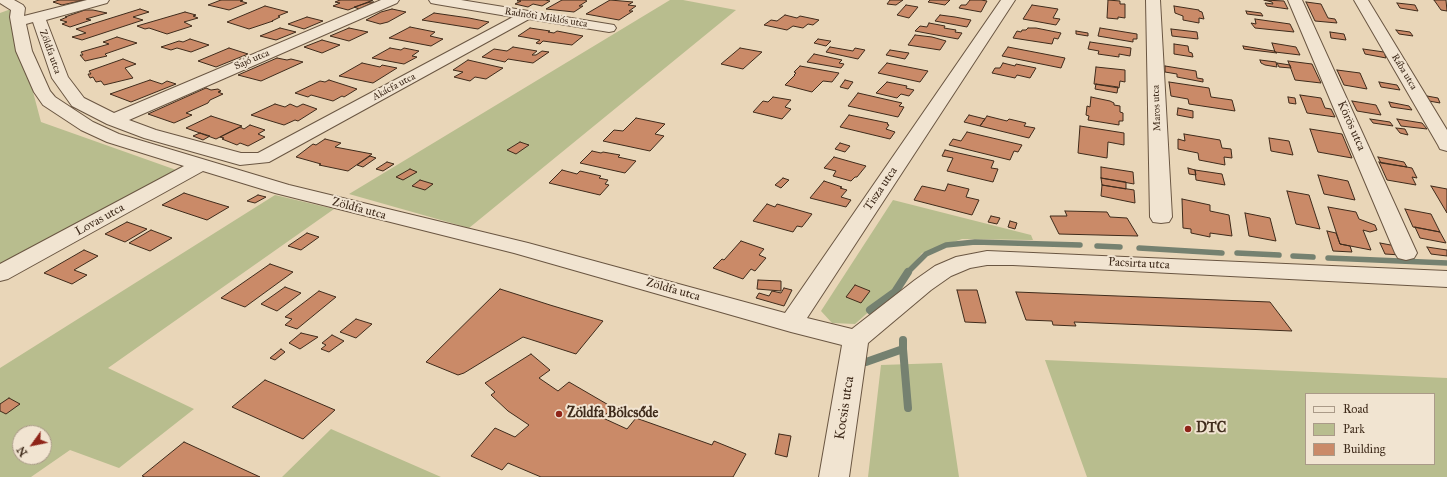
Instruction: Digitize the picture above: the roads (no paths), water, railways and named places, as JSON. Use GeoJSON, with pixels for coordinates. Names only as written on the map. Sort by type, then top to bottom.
{"type":"FeatureCollection","features":[{"type":"Feature","properties":{"kind":"street","name":"Zöldfa utca"},"geometry":{"type":"LineString","coordinates":[[5,0],[18,8],[18,21],[24,51],[42,92],[49,101],[87,126],[113,138],[282,189],[534,252],[791,323]]}},
{"type":"Feature","properties":{"kind":"street"},"geometry":{"type":"LineString","coordinates":[[18,21],[102,0]]}},
{"type":"Feature","properties":{"kind":"street","name":"Sajó utca"},"geometry":{"type":"LineString","coordinates":[[113,120],[392,0]]}},
{"type":"Feature","properties":{"kind":"street","name":"Radnóti Miklós utca"},"geometry":{"type":"LineString","coordinates":[[436,0],[608,28]]}},
{"type":"Feature","properties":{"kind":"street","name":"Tisza utca"},"geometry":{"type":"LineString","coordinates":[[791,323],[1008,0]]}},
{"type":"Feature","properties":{"kind":"street","name":"Maros utca"},"geometry":{"type":"LineString","coordinates":[[1153,0],[1161,217]]}},
{"type":"Feature","properties":{"kind":"street","name":"Körös utca"},"geometry":{"type":"LineString","coordinates":[[1296,0],[1406,253]]}},
{"type":"Feature","properties":{"kind":"street","name":"Rába utca"},"geometry":{"type":"LineString","coordinates":[[1361,0],[1447,145]]}},
{"type":"Feature","properties":{"kind":"street","name":"Akácfa utca"},"geometry":{"type":"LineString","coordinates":[[262,158],[527,15]]}},
{"type":"Feature","properties":{"kind":"street","name":"Zöldfa utca"},"geometry":{"type":"LineString","coordinates":[[38,17],[60,78],[78,102],[113,120],[150,134],[240,158],[262,158]]}},
{"type":"Feature","properties":{"kind":"street","name":"Lovas utca"},"geometry":{"type":"LineString","coordinates":[[0,274],[200,165]]}},
{"type":"Feature","properties":{"kind":"street","name":"Pacsirta utca"},"geometry":{"type":"LineString","coordinates":[[856,339],[923,285],[943,271],[964,262],[987,258],[1029,258],[1447,279]]}},
{"type":"Feature","properties":{"kind":"street"},"geometry":{"type":"LineString","coordinates":[[791,323],[856,339]]}},
{"type":"Feature","properties":{"kind":"street","name":"Kocsis utca"},"geometry":{"type":"LineString","coordinates":[[834,477],[856,339]]}},
{"type":"Feature","properties":{"kind":"waterway"},"geometry":{"type":"LineString","coordinates":[[908,272],[926,254],[946,245],[975,242],[1080,245]]}},
{"type":"Feature","properties":{"kind":"waterway"},"geometry":{"type":"LineString","coordinates":[[1097,246],[1120,247]]}},
{"type":"Feature","properties":{"kind":"waterway"},"geometry":{"type":"LineString","coordinates":[[1139,248],[1222,253]]}},
{"type":"Feature","properties":{"kind":"waterway"},"geometry":{"type":"LineString","coordinates":[[1237,253],[1279,255]]}},
{"type":"Feature","properties":{"kind":"waterway"},"geometry":{"type":"LineString","coordinates":[[1293,256],[1313,257]]}},
{"type":"Feature","properties":{"kind":"waterway"},"geometry":{"type":"LineString","coordinates":[[1328,258],[1447,263]]}},
{"type":"Feature","properties":{"kind":"waterway"},"geometry":{"type":"LineString","coordinates":[[879,318],[870,310],[895,292],[908,272]]}},
{"type":"Feature","properties":{"kind":"waterway"},"geometry":{"type":"LineString","coordinates":[[903,340],[903,349]]}},
{"type":"Feature","properties":{"kind":"waterway"},"geometry":{"type":"LineString","coordinates":[[866,362],[903,349]]}},
{"type":"Feature","properties":{"kind":"waterway"},"geometry":{"type":"LineString","coordinates":[[903,349],[908,408]]}},
{"type":"Feature","properties":{"kind":"place","name":"Zöldfa Bölcsőde"},"geometry":{"type":"Point","coordinates":[559,414]}},
{"type":"Feature","properties":{"kind":"place","name":"DTC"},"geometry":{"type":"Point","coordinates":[1188,429]}}]}
